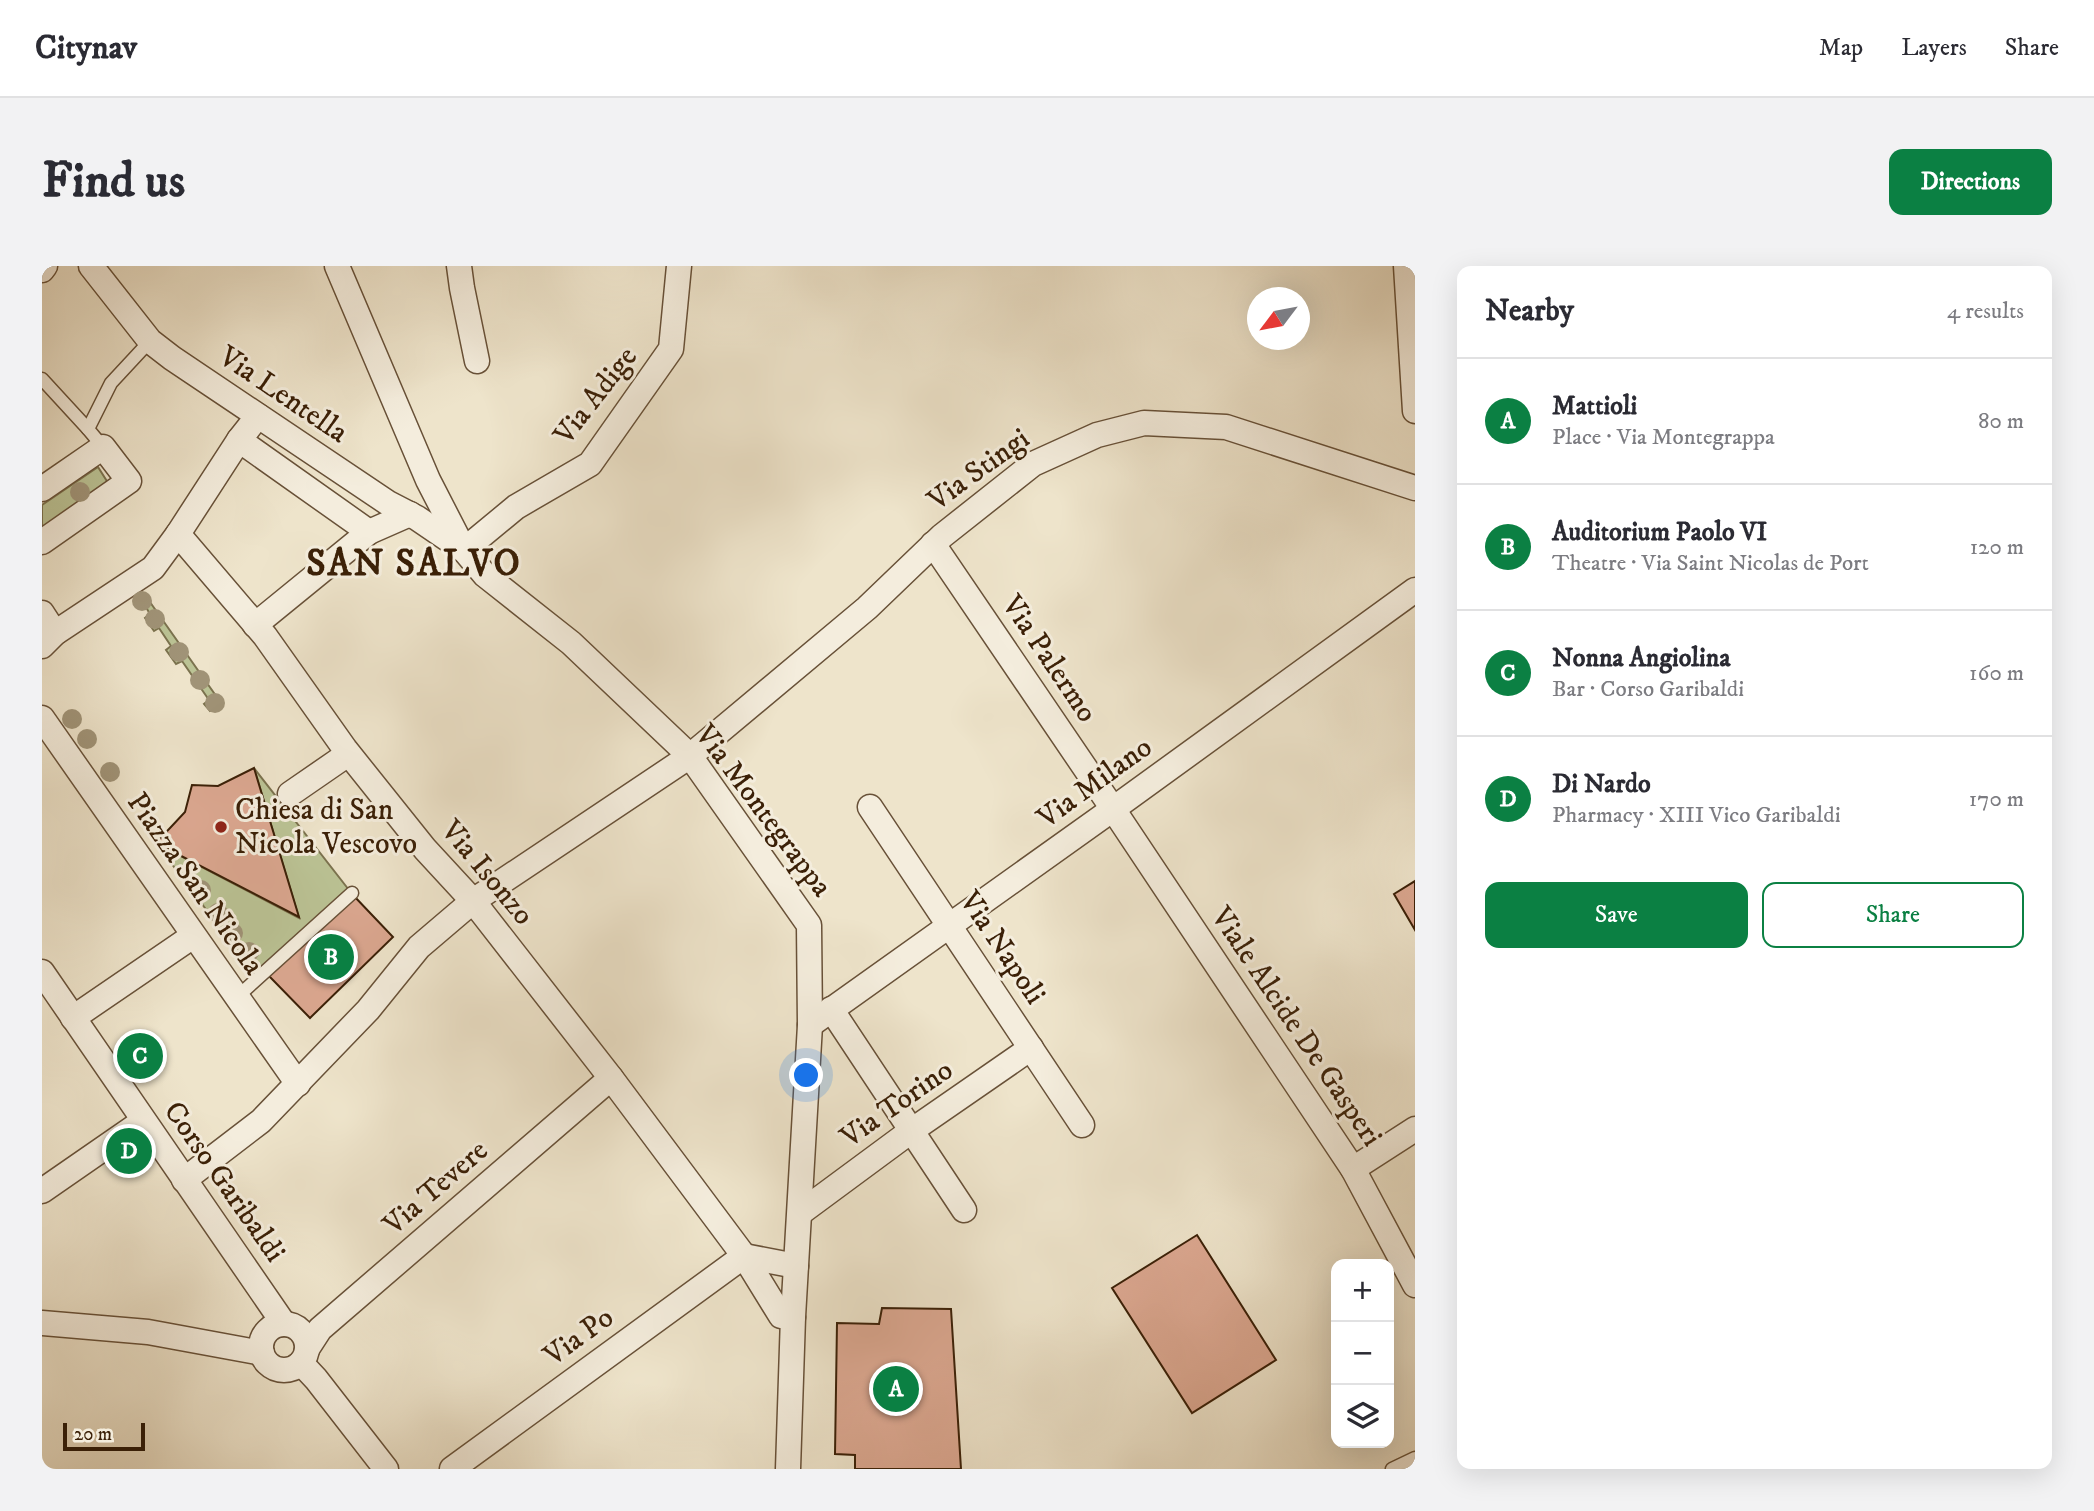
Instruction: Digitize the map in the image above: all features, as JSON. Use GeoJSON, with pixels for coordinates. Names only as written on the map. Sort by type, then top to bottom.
{"type":"FeatureCollection","features":[{"type":"Feature","properties":{"kind":"street","name":"Via Lentella"},"geometry":{"type":"LineString","coordinates":[[91,266],[150,341],[172,358],[388,503],[410,514],[464,550]]}},
{"type":"Feature","properties":{"kind":"street","name":"Via Montegrappa"},"geometry":{"type":"LineString","coordinates":[[337,266],[428,480],[464,550],[485,575],[571,643],[690,756],[809,925],[810,1025],[793,1317],[788,1469]]}},
{"type":"Feature","properties":{"kind":"street"},"geometry":{"type":"LineString","coordinates":[[459,266],[477,361]]}},
{"type":"Feature","properties":{"kind":"street","name":"Via Adige"},"geometry":{"type":"LineString","coordinates":[[464,550],[516,507],[590,464],[671,349],[679,266]]}},
{"type":"Feature","properties":{"kind":"street"},"geometry":{"type":"LineString","coordinates":[[1406,266],[1415,411]]}},
{"type":"Feature","properties":{"kind":"street"},"geometry":{"type":"LineString","coordinates":[[42,612],[49,640],[153,568],[258,416]]}},
{"type":"Feature","properties":{"kind":"street","name":"Via Stingi"},"geometry":{"type":"LineString","coordinates":[[184,1180],[261,1121],[368,1010],[419,947],[473,901],[690,756],[867,608],[933,544],[1033,464],[1097,435],[1144,423],[1226,427],[1415,488]]}},
{"type":"Feature","properties":{"kind":"street"},"geometry":{"type":"LineString","coordinates":[[42,489],[95,438],[129,481],[42,542]]}},
{"type":"Feature","properties":{"kind":"street"},"geometry":{"type":"LineString","coordinates":[[239,440],[369,532]]}},
{"type":"Feature","properties":{"kind":"street"},"geometry":{"type":"LineString","coordinates":[[255,625],[369,532],[410,514]]}},
{"type":"Feature","properties":{"kind":"street","name":"Via Isonzo"},"geometry":{"type":"LineString","coordinates":[[178,534],[255,625],[348,754],[425,849],[473,901],[611,1078],[744,1256],[781,1316],[793,1317]]}},
{"type":"Feature","properties":{"kind":"street","name":"Via Palermo"},"geometry":{"type":"LineString","coordinates":[[933,544],[1113,809]]}},
{"type":"Feature","properties":{"kind":"street","name":"Via Milano"},"geometry":{"type":"LineString","coordinates":[[810,1025],[1415,590]]}},
{"type":"Feature","properties":{"kind":"street","name":"Piazza San Nicola"},"geometry":{"type":"LineString","coordinates":[[42,718],[298,1084]]}},
{"type":"Feature","properties":{"kind":"street"},"geometry":{"type":"LineString","coordinates":[[290,794],[348,754]]}},
{"type":"Feature","properties":{"kind":"street","name":"Via Napoli"},"geometry":{"type":"LineString","coordinates":[[870,807],[1082,1125]]}},
{"type":"Feature","properties":{"kind":"street","name":"Viale Alcide De Gasperi"},"geometry":{"type":"LineString","coordinates":[[1113,809],[1353,1169],[1415,1285]]}},
{"type":"Feature","properties":{"kind":"street"},"geometry":{"type":"LineString","coordinates":[[73,1018],[193,936]]}},
{"type":"Feature","properties":{"kind":"street","name":"Corso Garibaldi"},"geometry":{"type":"LineString","coordinates":[[42,972],[284,1324]]}},
{"type":"Feature","properties":{"kind":"street"},"geometry":{"type":"LineString","coordinates":[[831,1009],[964,1210]]}},
{"type":"Feature","properties":{"kind":"street","name":"Via Torino"},"geometry":{"type":"LineString","coordinates":[[800,1213],[911,1131],[1031,1048]]}},
{"type":"Feature","properties":{"kind":"street","name":"Via Tevere"},"geometry":{"type":"LineString","coordinates":[[304,1356],[320,1329],[611,1078]]}},
{"type":"Feature","properties":{"kind":"street"},"geometry":{"type":"LineString","coordinates":[[42,1191],[143,1121]]}},
{"type":"Feature","properties":{"kind":"street"},"geometry":{"type":"LineString","coordinates":[[1353,1169],[1415,1129]]}},
{"type":"Feature","properties":{"kind":"street"},"geometry":{"type":"LineString","coordinates":[[744,1256],[796,1266]]}},
{"type":"Feature","properties":{"kind":"street","name":"Via Po"},"geometry":{"type":"LineString","coordinates":[[452,1469],[744,1256]]}},
{"type":"Feature","properties":{"kind":"street"},"geometry":{"type":"LineString","coordinates":[[42,1323],[148,1332],[262,1353]]}},
{"type":"Feature","properties":{"kind":"street"},"geometry":{"type":"LineString","coordinates":[[304,1356],[289,1369],[282,1370],[269,1364],[261,1346],[266,1333],[271,1328],[284,1324],[292,1325],[303,1335],[304,1356],[316,1379],[386,1469]]}},
{"type":"Feature","properties":{"kind":"lane"},"geometry":{"type":"LineString","coordinates":[[95,438],[111,383],[150,341]]}},
{"type":"Feature","properties":{"kind":"lane"},"geometry":{"type":"LineString","coordinates":[[42,379],[95,438]]}},
{"type":"Feature","properties":{"kind":"lane"},"geometry":{"type":"LineString","coordinates":[[236,998],[352,893]]}},
{"type":"Feature","properties":{"kind":"lane"},"geometry":{"type":"LineString","coordinates":[[1392,1469],[1415,1458]]}},
{"type":"Feature","properties":{"kind":"green space"},"geometry":{"type":"Polygon","coordinates":[[[98,467],[110,486],[42,532],[42,505],[98,467]]]}},
{"type":"Feature","properties":{"kind":"green space"},"geometry":{"type":"Polygon","coordinates":[[[145,595],[221,703],[210,711],[204,704],[209,700],[182,661],[176,664],[166,650],[171,646],[159,628],[154,631],[145,618],[150,614],[144,604],[139,608],[135,602],[145,595]]]}},
{"type":"Feature","properties":{"kind":"green space"},"geometry":{"type":"Polygon","coordinates":[[[254,768],[349,890],[254,973],[156,843],[299,918],[254,768]]]}},
{"type":"Feature","properties":{"kind":"building","name":"Chiesa di San Nicola Vescovo"},"geometry":{"type":"Polygon","coordinates":[[[254,768],[299,917],[156,843],[185,812],[192,785],[218,786],[254,768]]]}},
{"type":"Feature","properties":{"kind":"building"},"geometry":{"type":"Polygon","coordinates":[[[1415,881],[1415,930],[1394,894],[1415,881]]]}},
{"type":"Feature","properties":{"kind":"building"},"geometry":{"type":"Polygon","coordinates":[[[353,895],[393,937],[310,1018],[269,976],[353,895]]]}},
{"type":"Feature","properties":{"kind":"building"},"geometry":{"type":"Polygon","coordinates":[[[1197,1235],[1276,1360],[1192,1413],[1112,1288],[1197,1235]]]}},
{"type":"Feature","properties":{"kind":"building"},"geometry":{"type":"Polygon","coordinates":[[[882,1308],[951,1309],[961,1469],[855,1469],[855,1455],[835,1454],[837,1323],[879,1324],[882,1308]]]}},
{"type":"Feature","properties":{"kind":"place","name":"Chiesa di San Nicola Vescovo"},"geometry":{"type":"Point","coordinates":[221,827]}},
{"type":"Feature","properties":{"kind":"place","name":"Auditorium Paolo VI"},"geometry":{"type":"Point","coordinates":[331,957]}},
{"type":"Feature","properties":{"kind":"place","name":"Nonna Angiolina"},"geometry":{"type":"Point","coordinates":[140,1056]}},
{"type":"Feature","properties":{"kind":"place","name":"Di Nardo"},"geometry":{"type":"Point","coordinates":[129,1151]}},
{"type":"Feature","properties":{"kind":"place","name":"Mattioli"},"geometry":{"type":"Point","coordinates":[896,1389]}},
{"type":"Feature","properties":{"kind":"district","name":"SAN SALVO"},"geometry":{"type":"Point","coordinates":[414,564]}}]}
